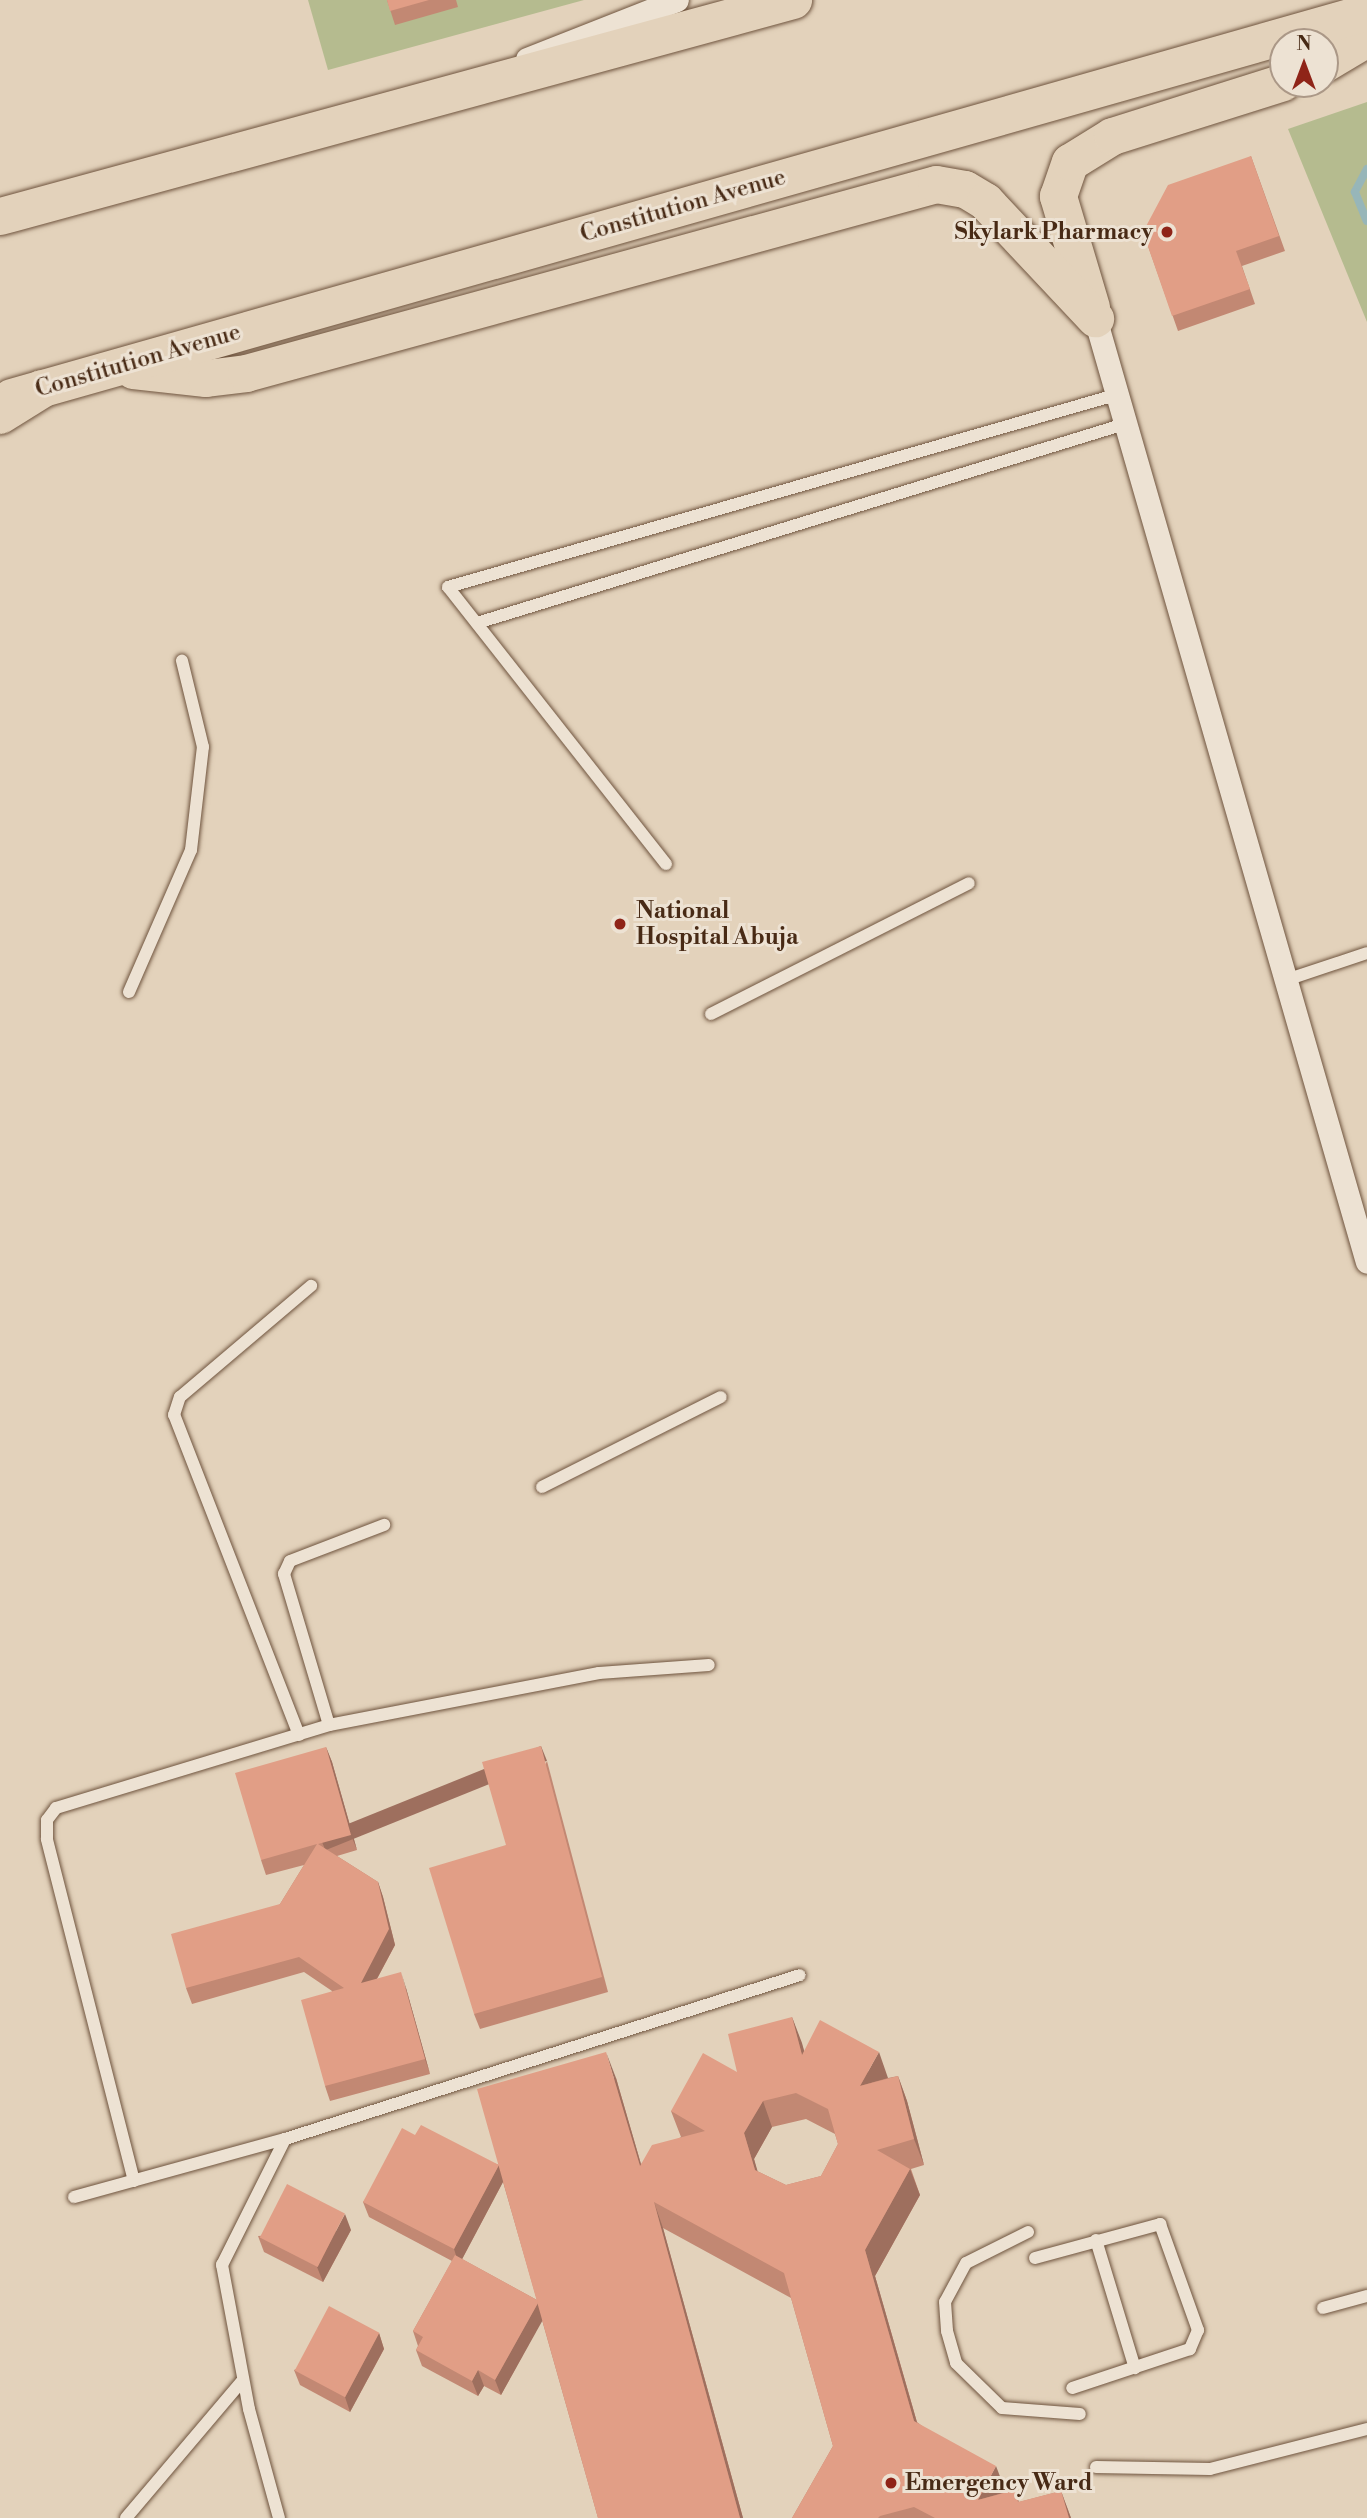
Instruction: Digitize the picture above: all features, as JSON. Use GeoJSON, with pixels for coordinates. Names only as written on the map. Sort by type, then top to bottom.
{"type":"FeatureCollection","features":[{"type":"Feature","properties":{"kind":"highway"},"geometry":{"type":"LineString","coordinates":[[0,415],[41,389]]}},
{"type":"Feature","properties":{"kind":"main road"},"geometry":{"type":"LineString","coordinates":[[0,216],[793,0]]}},
{"type":"Feature","properties":{"kind":"main road","name":"Constitution Avenue"},"geometry":{"type":"LineString","coordinates":[[0,400],[1367,12]]}},
{"type":"Feature","properties":{"kind":"main road"},"geometry":{"type":"LineString","coordinates":[[1339,55],[1367,38]]}},
{"type":"Feature","properties":{"kind":"main road"},"geometry":{"type":"LineString","coordinates":[[1095,318],[1060,209],[1060,183],[1070,162],[1089,146],[1269,86]]}},
{"type":"Feature","properties":{"kind":"main road"},"geometry":{"type":"LineString","coordinates":[[114,369],[206,378],[246,373],[936,184],[965,189],[985,201],[1095,318]]}},
{"type":"Feature","properties":{"kind":"street"},"geometry":{"type":"LineString","coordinates":[[469,87],[576,35],[677,0]]}},
{"type":"Feature","properties":{"kind":"street"},"geometry":{"type":"LineString","coordinates":[[1095,318],[1128,423],[1367,1262]]}},
{"type":"Feature","properties":{"kind":"lane"},"geometry":{"type":"LineString","coordinates":[[666,864],[637,821],[448,587],[1119,394]]}},
{"type":"Feature","properties":{"kind":"lane"},"geometry":{"type":"LineString","coordinates":[[477,623],[1128,423]]}},
{"type":"Feature","properties":{"kind":"lane"},"geometry":{"type":"LineString","coordinates":[[129,992],[191,850],[203,747],[182,661]]}},
{"type":"Feature","properties":{"kind":"lane"},"geometry":{"type":"LineString","coordinates":[[711,1014],[969,883]]}},
{"type":"Feature","properties":{"kind":"lane"},"geometry":{"type":"LineString","coordinates":[[1286,980],[1367,953]]}},
{"type":"Feature","properties":{"kind":"lane"},"geometry":{"type":"LineString","coordinates":[[299,1735],[174,1415],[180,1397],[311,1286]]}},
{"type":"Feature","properties":{"kind":"lane"},"geometry":{"type":"LineString","coordinates":[[542,1487],[721,1397]]}},
{"type":"Feature","properties":{"kind":"lane"},"geometry":{"type":"LineString","coordinates":[[329,1725],[284,1574],[290,1561],[384,1525]]}},
{"type":"Feature","properties":{"kind":"lane"},"geometry":{"type":"LineString","coordinates":[[134,2181],[47,1820],[74,1799],[329,1725],[599,1673],[709,1665]]}},
{"type":"Feature","properties":{"kind":"lane"},"geometry":{"type":"LineString","coordinates":[[74,2197],[285,2139],[800,1975]]}},
{"type":"Feature","properties":{"kind":"lane"},"geometry":{"type":"LineString","coordinates":[[279,2518],[243,2380],[222,2264],[285,2139]]}},
{"type":"Feature","properties":{"kind":"lane"},"geometry":{"type":"LineString","coordinates":[[1035,2258],[1152,2223],[1166,2230],[1198,2330],[1190,2349],[1072,2388]]}},
{"type":"Feature","properties":{"kind":"lane"},"geometry":{"type":"LineString","coordinates":[[1028,2232],[966,2263],[945,2302],[947,2331],[956,2363],[1002,2408],[1080,2414]]}},
{"type":"Feature","properties":{"kind":"lane"},"geometry":{"type":"LineString","coordinates":[[1096,2240],[1135,2368]]}},
{"type":"Feature","properties":{"kind":"lane"},"geometry":{"type":"LineString","coordinates":[[1323,2308],[1367,2296]]}},
{"type":"Feature","properties":{"kind":"lane"},"geometry":{"type":"LineString","coordinates":[[126,2518],[243,2380]]}},
{"type":"Feature","properties":{"kind":"lane"},"geometry":{"type":"LineString","coordinates":[[1096,2467],[1219,2468],[1367,2429]]}},
{"type":"Feature","properties":{"kind":"green space"},"geometry":{"type":"Polygon","coordinates":[[[308,0],[584,0],[328,70],[308,0]]]}},
{"type":"Feature","properties":{"kind":"green space"},"geometry":{"type":"Polygon","coordinates":[[[1367,102],[1367,322],[1288,129],[1367,102]]]}},
{"type":"Feature","properties":{"kind":"building"},"geometry":{"type":"Polygon","coordinates":[[[387,0],[429,0],[390,11],[387,0]]]}},
{"type":"Feature","properties":{"kind":"building"},"geometry":{"type":"Polygon","coordinates":[[[1251,156],[1279,236],[1236,251],[1250,289],[1172,316],[1143,232],[1168,185],[1251,156]]]}},
{"type":"Feature","properties":{"kind":"building"},"geometry":{"type":"Polygon","coordinates":[[[541,1746],[602,1977],[474,2014],[429,1868],[506,1845],[482,1762],[541,1746]]]}},
{"type":"Feature","properties":{"kind":"building"},"geometry":{"type":"Polygon","coordinates":[[[326,1747],[351,1835],[318,1844],[378,1882],[389,1929],[361,1983],[401,1972],[425,2059],[325,2086],[301,2000],[344,1988],[299,1957],[186,1988],[171,1934],[280,1904],[317,1844],[261,1860],[235,1773],[326,1747]]]}},
{"type":"Feature","properties":{"kind":"building"},"geometry":{"type":"Polygon","coordinates":[[[792,2017],[802,2055],[820,2020],[879,2052],[860,2086],[898,2076],[914,2139],[877,2150],[910,2169],[865,2250],[914,2421],[996,2466],[978,2500],[1015,2490],[1018,2502],[1061,2491],[1069,2518],[935,2518],[914,2507],[878,2518],[792,2518],[833,2446],[784,2273],[654,2202],[740,2518],[598,2518],[477,2089],[606,2052],[640,2166],[652,2145],[705,2131],[671,2111],[703,2053],[737,2072],[728,2034],[792,2017]],[[796,2093],[763,2101],[744,2133],[755,2170],[786,2185],[821,2176],[838,2144],[828,2109],[796,2093]]]}},
{"type":"Feature","properties":{"kind":"building"},"geometry":{"type":"Polygon","coordinates":[[[421,2125],[499,2165],[454,2249],[363,2202],[402,2128],[415,2135],[421,2125]]]}},
{"type":"Feature","properties":{"kind":"building"},"geometry":{"type":"Polygon","coordinates":[[[287,2184],[345,2214],[318,2267],[260,2237],[287,2184]]]}},
{"type":"Feature","properties":{"kind":"building"},"geometry":{"type":"Polygon","coordinates":[[[455,2255],[538,2303],[495,2380],[478,2370],[472,2381],[416,2350],[423,2337],[413,2331],[455,2255]]]}},
{"type":"Feature","properties":{"kind":"building"},"geometry":{"type":"Polygon","coordinates":[[[329,2306],[379,2333],[345,2397],[295,2370],[329,2306]]]}},
{"type":"Feature","properties":{"kind":"waterway"},"geometry":{"type":"LineString","coordinates":[[1367,169],[1355,192],[1367,221]]}},
{"type":"Feature","properties":{"kind":"place","name":"Skylark Pharmacy"},"geometry":{"type":"Point","coordinates":[1167,232]}},
{"type":"Feature","properties":{"kind":"place","name":"National Hospital Abuja"},"geometry":{"type":"Point","coordinates":[620,924]}},
{"type":"Feature","properties":{"kind":"place","name":"Emergency Ward"},"geometry":{"type":"Point","coordinates":[891,2483]}}]}
